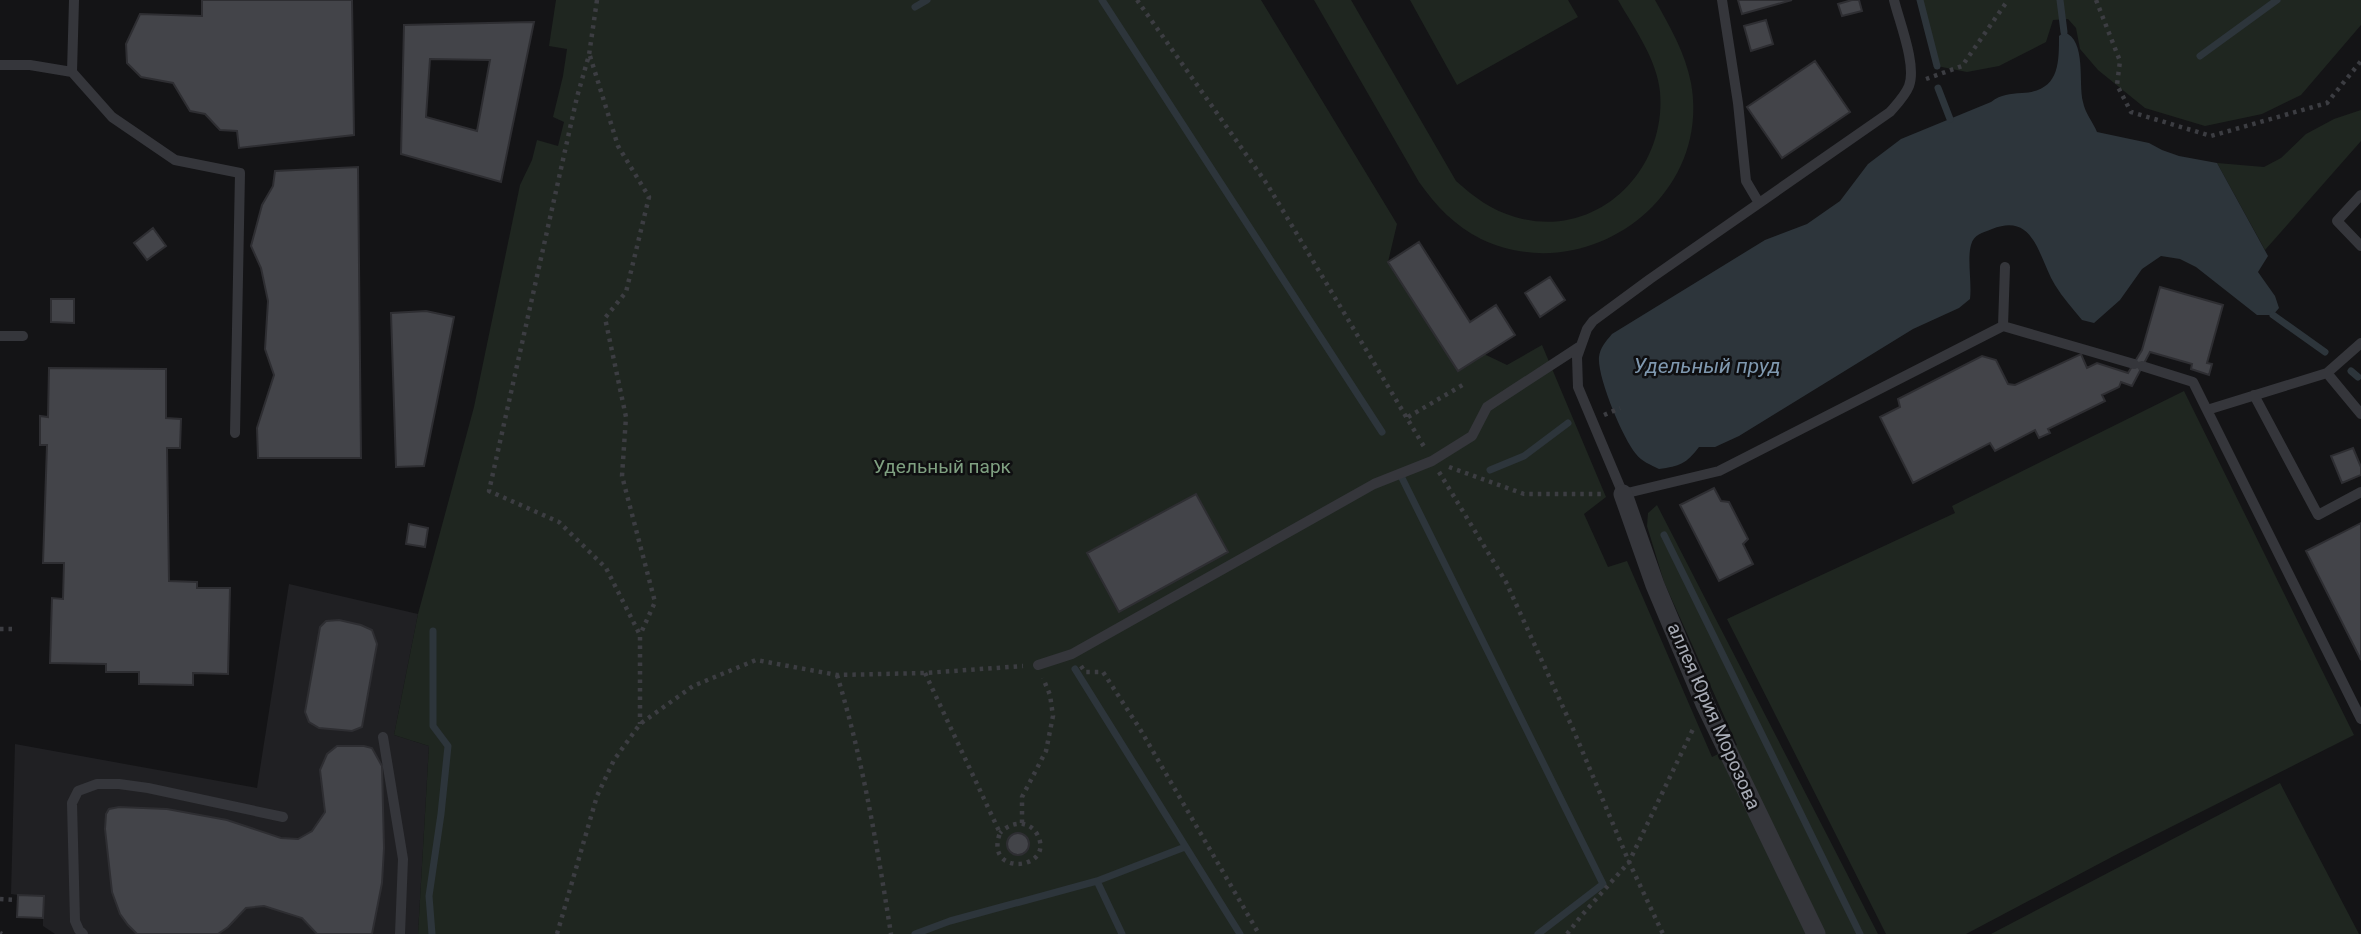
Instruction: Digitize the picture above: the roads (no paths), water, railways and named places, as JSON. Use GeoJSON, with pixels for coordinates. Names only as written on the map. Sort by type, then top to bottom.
{"type":"FeatureCollection","features":[{"type":"Feature","properties":{"kind":"street","name":"аллея Юрия Морозова"},"geometry":{"type":"LineString","coordinates":[[1623,494],[1655,585],[1704,704],[1816,934]]}},
{"type":"Feature","properties":{"kind":"lane"},"geometry":{"type":"LineString","coordinates":[[72,72],[74,0]]}},
{"type":"Feature","properties":{"kind":"lane"},"geometry":{"type":"LineString","coordinates":[[1722,0],[1738,103],[1746,181],[1759,203]]}},
{"type":"Feature","properties":{"kind":"lane"},"geometry":{"type":"LineString","coordinates":[[1894,0],[1910,65],[1909,85],[1899,102],[1877,123],[1593,321],[1579,347],[1576,367],[1578,387],[1623,494],[1719,471],[2003,326],[2138,365],[2193,382],[2361,719]]}},
{"type":"Feature","properties":{"kind":"lane"},"geometry":{"type":"LineString","coordinates":[[0,65],[30,65],[72,72],[111,117],[175,160],[240,173],[235,433]]}},
{"type":"Feature","properties":{"kind":"lane"},"geometry":{"type":"LineString","coordinates":[[2361,195],[2337,221],[2361,246]]}},
{"type":"Feature","properties":{"kind":"lane"},"geometry":{"type":"LineString","coordinates":[[2003,326],[2005,267]]}},
{"type":"Feature","properties":{"kind":"lane"},"geometry":{"type":"LineString","coordinates":[[0,336],[23,336]]}},
{"type":"Feature","properties":{"kind":"lane"},"geometry":{"type":"LineString","coordinates":[[2207,410],[2328,373],[2361,343]]}},
{"type":"Feature","properties":{"kind":"lane"},"geometry":{"type":"LineString","coordinates":[[1038,664],[1072,654],[1374,484],[1432,461],[1472,436],[1488,407],[1579,347]]}},
{"type":"Feature","properties":{"kind":"lane"},"geometry":{"type":"LineString","coordinates":[[2328,373],[2361,414]]}},
{"type":"Feature","properties":{"kind":"lane"},"geometry":{"type":"LineString","coordinates":[[2254,395],[2318,514],[2361,492]]}},
{"type":"Feature","properties":{"kind":"lane"},"geometry":{"type":"LineString","coordinates":[[383,737],[403,859],[400,934]]}},
{"type":"Feature","properties":{"kind":"lane"},"geometry":{"type":"LineString","coordinates":[[67,934],[80,930],[72,803],[78,791],[97,784],[119,784],[283,817]]}},
{"type":"Feature","properties":{"kind":"water","name":"Удельный пруд"},"geometry":{"type":"Polygon","coordinates":[[[2064,32],[2076,44],[2079,53],[2083,102],[2097,132],[2149,143],[2179,156],[2217,163],[2268,256],[2258,272],[2275,296],[2279,308],[2273,315],[2257,315],[2196,267],[2180,259],[2161,256],[2142,269],[2120,300],[2094,323],[2082,320],[2055,285],[2033,240],[2018,227],[2006,225],[1982,233],[1972,241],[1969,257],[1970,299],[1959,308],[1913,329],[1739,436],[1715,447],[1699,447],[1682,463],[1659,469],[1638,456],[1618,422],[1599,366],[1601,351],[1612,334],[1765,240],[1807,224],[1840,201],[1868,164],[1901,139],[2002,96],[2043,87],[2054,75],[2059,36],[2064,32]]]}},
{"type":"Feature","properties":{"kind":"waterway"},"geometry":{"type":"LineString","coordinates":[[915,7],[927,0]]}},
{"type":"Feature","properties":{"kind":"waterway"},"geometry":{"type":"LineString","coordinates":[[1102,0],[1382,432]]}},
{"type":"Feature","properties":{"kind":"waterway"},"geometry":{"type":"LineString","coordinates":[[1920,0],[1937,66]]}},
{"type":"Feature","properties":{"kind":"waterway"},"geometry":{"type":"LineString","coordinates":[[2060,0],[2064,32]]}},
{"type":"Feature","properties":{"kind":"waterway"},"geometry":{"type":"LineString","coordinates":[[2200,56],[2277,0]]}},
{"type":"Feature","properties":{"kind":"waterway"},"geometry":{"type":"LineString","coordinates":[[1938,88],[1950,119]]}},
{"type":"Feature","properties":{"kind":"waterway"},"geometry":{"type":"LineString","coordinates":[[2273,315],[2325,352]]}},
{"type":"Feature","properties":{"kind":"waterway"},"geometry":{"type":"LineString","coordinates":[[2351,371],[2358,377]]}},
{"type":"Feature","properties":{"kind":"waterway"},"geometry":{"type":"LineString","coordinates":[[1490,470],[1524,456],[1568,423]]}},
{"type":"Feature","properties":{"kind":"waterway"},"geometry":{"type":"LineString","coordinates":[[1402,478],[1603,884],[1538,934]]}},
{"type":"Feature","properties":{"kind":"waterway"},"geometry":{"type":"LineString","coordinates":[[1664,535],[1860,934]]}},
{"type":"Feature","properties":{"kind":"waterway"},"geometry":{"type":"LineString","coordinates":[[432,934],[429,896],[448,746],[433,726],[433,631]]}},
{"type":"Feature","properties":{"kind":"waterway"},"geometry":{"type":"LineString","coordinates":[[1075,669],[1240,934]]}},
{"type":"Feature","properties":{"kind":"waterway"},"geometry":{"type":"LineString","coordinates":[[915,934],[950,921],[1097,881],[1185,847]]}},
{"type":"Feature","properties":{"kind":"waterway"},"geometry":{"type":"LineString","coordinates":[[1097,881],[1122,934]]}},
{"type":"Feature","properties":{"kind":"park label","name":"Удельный парк"},"geometry":{"type":"Point","coordinates":[942,466]}}]}
